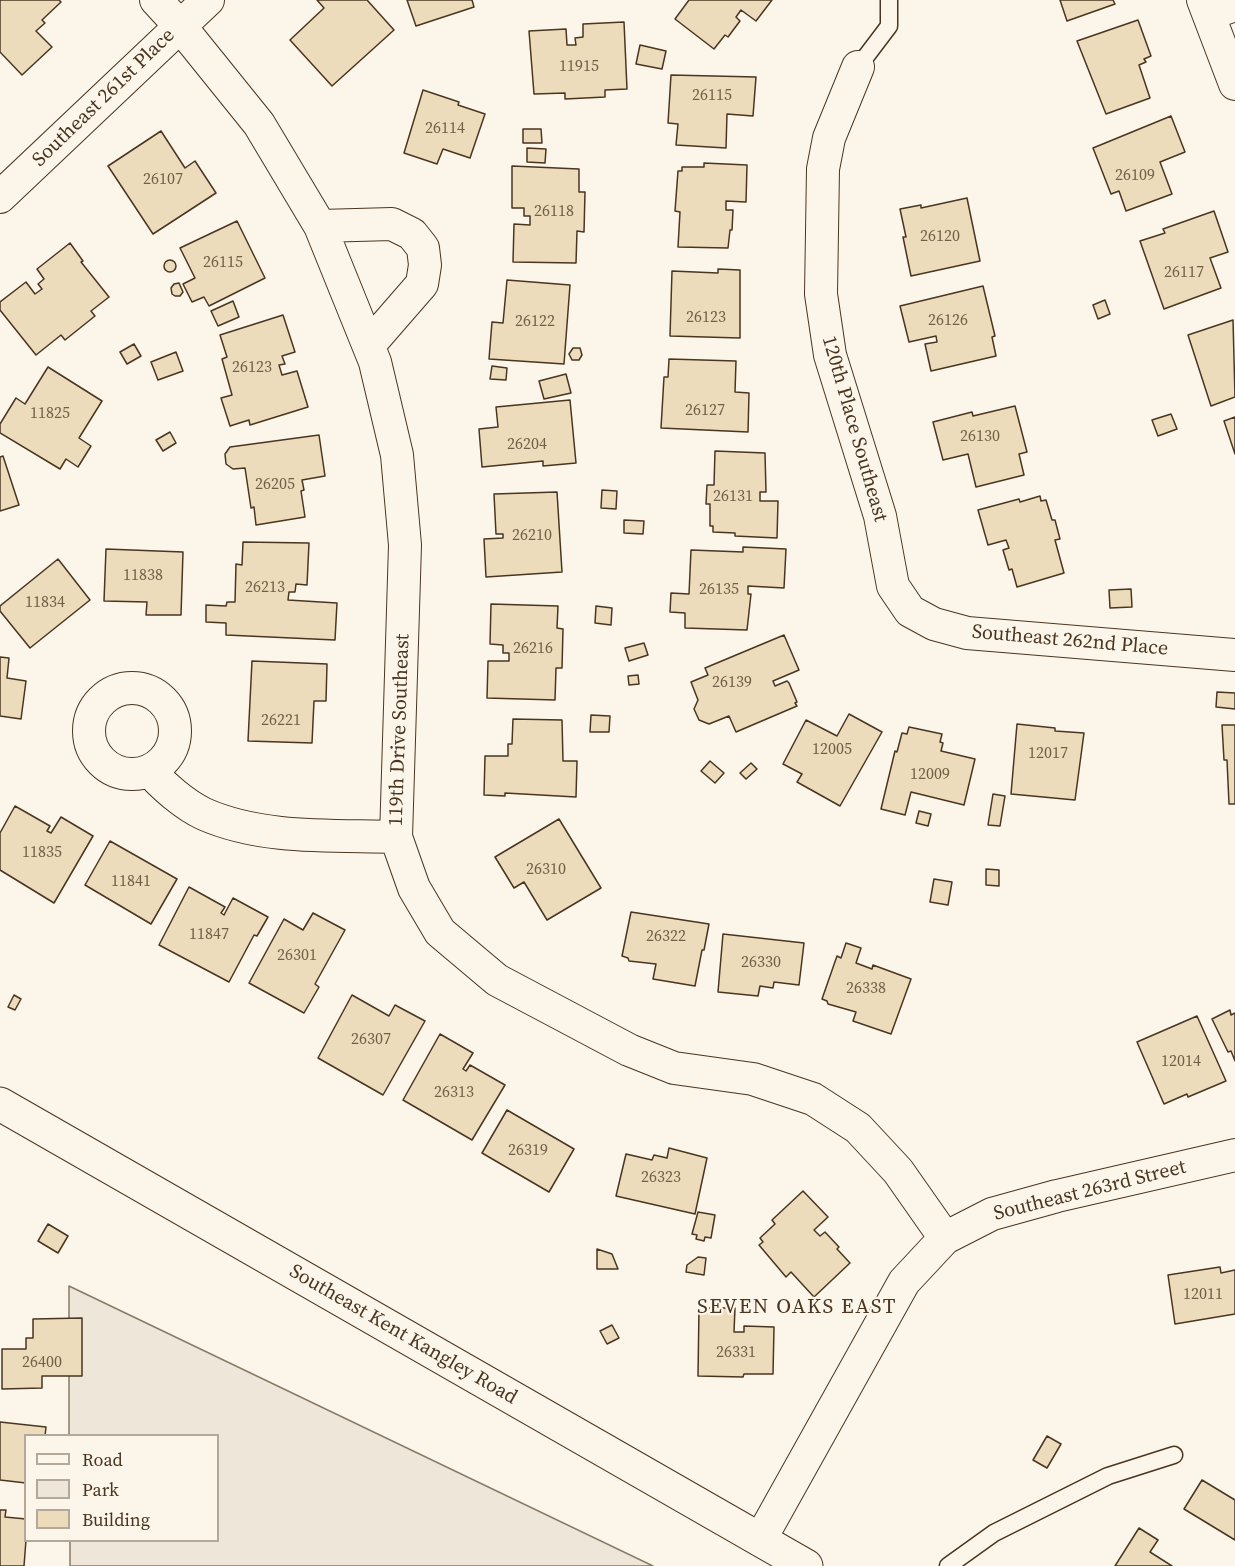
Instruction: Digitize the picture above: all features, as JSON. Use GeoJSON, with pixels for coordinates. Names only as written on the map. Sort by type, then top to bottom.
{"type":"FeatureCollection","features":[{"type":"Feature","properties":{"kind":"main road","name":"Southeast Kent Kangley Road"},"geometry":{"type":"LineString","coordinates":[[0,1104],[806,1566]]}},
{"type":"Feature","properties":{"kind":"street","name":"119th Drive Southeast"},"geometry":{"type":"LineString","coordinates":[[156,0],[180,26],[259,124],[320,226],[375,362],[397,455],[405,545],[396,837],[414,888],[440,932],[497,980],[628,1050],[674,1068],[753,1079],[813,1099],[858,1128],[898,1171],[945,1238]]}},
{"type":"Feature","properties":{"kind":"street","name":"Southeast 261st Place"},"geometry":{"type":"LineString","coordinates":[[0,197],[208,0]]}},
{"type":"Feature","properties":{"kind":"street"},"geometry":{"type":"LineString","coordinates":[[1216,6],[1235,84]]}},
{"type":"Feature","properties":{"kind":"street","name":"120th Place Southeast"},"geometry":{"type":"LineString","coordinates":[[858,67],[829,138],[823,169],[821,294],[830,355],[880,516],[893,586],[910,611]]}},
{"type":"Feature","properties":{"kind":"street"},"geometry":{"type":"LineString","coordinates":[[320,226],[392,224],[412,234],[423,248],[426,265],[422,284],[369,345]]}},
{"type":"Feature","properties":{"kind":"street","name":"Southeast 262nd Place"},"geometry":{"type":"LineString","coordinates":[[910,611],[934,624],[967,633],[1235,656]]}},
{"type":"Feature","properties":{"kind":"street"},"geometry":{"type":"LineString","coordinates":[[150,771],[163,785],[202,813],[242,827],[300,833],[396,837]]}},
{"type":"Feature","properties":{"kind":"street","name":"Southeast 263rd Street"},"geometry":{"type":"LineString","coordinates":[[760,1540],[904,1282],[945,1238],[992,1214],[1057,1196],[1235,1155]]}},
{"type":"Feature","properties":{"kind":"lane"},"geometry":{"type":"LineString","coordinates":[[858,67],[889,26],[889,0]]}},
{"type":"Feature","properties":{"kind":"lane"},"geometry":{"type":"LineString","coordinates":[[948,1566],[994,1533],[1097,1481],[1174,1455]]}},
{"type":"Feature","properties":{"kind":"green space"},"geometry":{"type":"Polygon","coordinates":[[[69,1286],[653,1566],[70,1566],[70,1542],[219,1542],[219,1434],[69,1434],[69,1286]]]}},
{"type":"Feature","properties":{"kind":"building"},"geometry":{"type":"Polygon","coordinates":[[[0,0],[59,0],[61,2],[42,20],[45,23],[36,31],[52,47],[22,75],[0,52],[0,0]]]}},
{"type":"Feature","properties":{"kind":"building"},"geometry":{"type":"Polygon","coordinates":[[[317,0],[367,0],[394,30],[332,86],[290,40],[324,8],[317,0]]]}},
{"type":"Feature","properties":{"kind":"building"},"geometry":{"type":"Polygon","coordinates":[[[407,0],[472,0],[474,7],[416,26],[407,0]]]}},
{"type":"Feature","properties":{"kind":"building"},"geometry":{"type":"Polygon","coordinates":[[[689,0],[772,0],[756,21],[741,10],[736,17],[740,21],[728,37],[725,35],[714,49],[675,19],[689,0]]]}},
{"type":"Feature","properties":{"kind":"building"},"geometry":{"type":"Polygon","coordinates":[[[1060,0],[1113,0],[1115,4],[1067,21],[1060,0]]]}},
{"type":"Feature","properties":{"kind":"building"},"geometry":{"type":"Polygon","coordinates":[[[1138,20],[1151,56],[1139,65],[1150,98],[1106,114],[1077,41],[1138,20]]]}},
{"type":"Feature","properties":{"kind":"building"},"geometry":{"type":"Polygon","coordinates":[[[624,22],[627,89],[605,90],[605,97],[565,99],[565,93],[534,94],[529,31],[566,29],[567,45],[576,45],[575,38],[583,37],[583,24],[624,22]]]}},
{"type":"Feature","properties":{"kind":"building"},"geometry":{"type":"Polygon","coordinates":[[[640,45],[666,51],[662,69],[636,64],[640,45]]]}},
{"type":"Feature","properties":{"kind":"building"},"geometry":{"type":"Polygon","coordinates":[[[671,75],[756,77],[753,116],[727,114],[726,148],[676,145],[678,124],[668,123],[671,75]]]}},
{"type":"Feature","properties":{"kind":"building"},"geometry":{"type":"Polygon","coordinates":[[[423,90],[459,102],[458,105],[485,114],[470,158],[443,149],[437,164],[404,153],[423,90]]]}},
{"type":"Feature","properties":{"kind":"building"},"geometry":{"type":"Polygon","coordinates":[[[1171,116],[1185,152],[1160,162],[1172,194],[1126,211],[1119,191],[1111,194],[1093,148],[1171,116]]]}},
{"type":"Feature","properties":{"kind":"building"},"geometry":{"type":"Polygon","coordinates":[[[523,129],[541,129],[542,143],[523,143],[523,129]]]}},
{"type":"Feature","properties":{"kind":"building"},"geometry":{"type":"Polygon","coordinates":[[[161,131],[185,168],[195,161],[216,193],[153,234],[108,166],[161,131]]]}},
{"type":"Feature","properties":{"kind":"building"},"geometry":{"type":"Polygon","coordinates":[[[527,148],[546,149],[545,163],[527,162],[527,148]]]}},
{"type":"Feature","properties":{"kind":"building"},"geometry":{"type":"Polygon","coordinates":[[[704,163],[747,165],[746,202],[726,201],[726,210],[733,210],[728,248],[678,247],[680,212],[675,211],[678,171],[682,171],[682,167],[704,167],[704,163]]]}},
{"type":"Feature","properties":{"kind":"building"},"geometry":{"type":"Polygon","coordinates":[[[512,166],[579,169],[579,192],[585,192],[584,232],[577,231],[576,263],[513,262],[514,224],[530,225],[530,216],[524,216],[524,208],[512,208],[512,166]]]}},
{"type":"Feature","properties":{"kind":"building"},"geometry":{"type":"Polygon","coordinates":[[[967,198],[980,261],[911,276],[900,209],[921,205],[921,208],[967,198]]]}},
{"type":"Feature","properties":{"kind":"building"},"geometry":{"type":"Polygon","coordinates":[[[1214,211],[1228,252],[1210,258],[1221,288],[1164,309],[1140,241],[1165,233],[1163,229],[1214,211]]]}},
{"type":"Feature","properties":{"kind":"building"},"geometry":{"type":"Polygon","coordinates":[[[237,221],[265,278],[209,306],[204,297],[192,302],[183,284],[195,278],[180,248],[237,221]]]}},
{"type":"Feature","properties":{"kind":"building"},"geometry":{"type":"Polygon","coordinates":[[[70,243],[83,261],[81,262],[109,297],[91,311],[95,316],[65,340],[61,335],[36,355],[0,310],[0,302],[26,282],[35,294],[42,289],[38,284],[44,279],[37,269],[70,243]]]}},
{"type":"Feature","properties":{"kind":"building"},"geometry":{"type":"Polygon","coordinates":[[[172,260],[176,266],[172,272],[168,272],[164,264],[172,260]]]}},
{"type":"Feature","properties":{"kind":"building"},"geometry":{"type":"Polygon","coordinates":[[[718,269],[740,270],[740,338],[670,336],[672,271],[718,273],[718,269]]]}},
{"type":"Feature","properties":{"kind":"building"},"geometry":{"type":"Polygon","coordinates":[[[507,280],[570,285],[564,364],[489,359],[492,322],[503,323],[507,280]]]}},
{"type":"Feature","properties":{"kind":"building"},"geometry":{"type":"Polygon","coordinates":[[[179,283],[183,292],[180,296],[175,296],[171,288],[174,284],[179,283]]]}},
{"type":"Feature","properties":{"kind":"building"},"geometry":{"type":"Polygon","coordinates":[[[983,286],[995,336],[992,337],[996,356],[931,371],[925,344],[937,342],[936,336],[909,342],[900,306],[983,286]]]}},
{"type":"Feature","properties":{"kind":"building"},"geometry":{"type":"Polygon","coordinates":[[[1105,300],[1110,314],[1098,319],[1093,305],[1105,300]]]}},
{"type":"Feature","properties":{"kind":"building"},"geometry":{"type":"Polygon","coordinates":[[[233,301],[239,317],[218,326],[211,311],[233,301]]]}},
{"type":"Feature","properties":{"kind":"building"},"geometry":{"type":"Polygon","coordinates":[[[283,315],[295,352],[282,356],[285,364],[279,365],[282,375],[297,371],[308,407],[250,425],[249,420],[230,426],[221,398],[232,395],[222,359],[227,357],[220,335],[283,315]]]}},
{"type":"Feature","properties":{"kind":"building"},"geometry":{"type":"Polygon","coordinates":[[[1233,320],[1235,397],[1211,406],[1188,335],[1233,320]]]}},
{"type":"Feature","properties":{"kind":"building"},"geometry":{"type":"Polygon","coordinates":[[[134,344],[141,356],[127,364],[120,352],[134,344]]]}},
{"type":"Feature","properties":{"kind":"building"},"geometry":{"type":"Polygon","coordinates":[[[573,348],[580,348],[582,355],[579,360],[572,360],[569,354],[573,348]]]}},
{"type":"Feature","properties":{"kind":"building"},"geometry":{"type":"Polygon","coordinates":[[[176,352],[183,371],[158,380],[151,362],[176,352]]]}},
{"type":"Feature","properties":{"kind":"building"},"geometry":{"type":"Polygon","coordinates":[[[669,359],[736,361],[735,392],[749,393],[748,432],[661,428],[664,377],[668,377],[669,359]]]}},
{"type":"Feature","properties":{"kind":"building"},"geometry":{"type":"Polygon","coordinates":[[[492,366],[507,368],[506,380],[490,379],[492,366]]]}},
{"type":"Feature","properties":{"kind":"building"},"geometry":{"type":"Polygon","coordinates":[[[48,367],[102,401],[79,438],[91,446],[78,467],[66,459],[60,469],[0,433],[0,424],[16,398],[25,404],[48,367]]]}},
{"type":"Feature","properties":{"kind":"building"},"geometry":{"type":"Polygon","coordinates":[[[566,374],[571,393],[544,399],[539,381],[566,374]]]}},
{"type":"Feature","properties":{"kind":"building"},"geometry":{"type":"Polygon","coordinates":[[[570,400],[576,463],[543,466],[543,461],[482,467],[479,429],[498,427],[496,407],[570,400]]]}},
{"type":"Feature","properties":{"kind":"building"},"geometry":{"type":"Polygon","coordinates":[[[1015,406],[1027,452],[1019,454],[1024,475],[976,487],[968,454],[943,460],[933,422],[972,412],[973,416],[1015,406]]]}},
{"type":"Feature","properties":{"kind":"building"},"geometry":{"type":"Polygon","coordinates":[[[1171,414],[1177,429],[1158,436],[1152,420],[1171,414]]]}},
{"type":"Feature","properties":{"kind":"building"},"geometry":{"type":"Polygon","coordinates":[[[1235,417],[1235,454],[1224,421],[1235,417]]]}},
{"type":"Feature","properties":{"kind":"building"},"geometry":{"type":"Polygon","coordinates":[[[170,432],[176,443],[163,451],[156,440],[170,432]]]}},
{"type":"Feature","properties":{"kind":"building"},"geometry":{"type":"Polygon","coordinates":[[[319,435],[325,476],[302,480],[304,490],[301,491],[305,517],[256,525],[245,468],[233,469],[226,464],[225,454],[230,447],[319,435]]]}},
{"type":"Feature","properties":{"kind":"building"},"geometry":{"type":"Polygon","coordinates":[[[715,451],[765,453],[766,492],[760,492],[760,501],[778,501],[777,538],[735,536],[735,533],[713,532],[713,526],[710,526],[710,504],[706,504],[707,485],[714,485],[715,451]]]}},
{"type":"Feature","properties":{"kind":"building"},"geometry":{"type":"Polygon","coordinates":[[[3,456],[19,505],[0,511],[0,457],[3,456]]]}},
{"type":"Feature","properties":{"kind":"building"},"geometry":{"type":"Polygon","coordinates":[[[602,490],[617,491],[616,509],[601,508],[602,490]]]}},
{"type":"Feature","properties":{"kind":"building"},"geometry":{"type":"Polygon","coordinates":[[[557,492],[562,572],[486,577],[484,539],[503,538],[503,534],[496,534],[494,494],[557,492]]]}},
{"type":"Feature","properties":{"kind":"building"},"geometry":{"type":"Polygon","coordinates":[[[1040,496],[1041,501],[1046,500],[1052,520],[1055,520],[1060,539],[1055,540],[1064,573],[1017,587],[1003,550],[1009,548],[1006,540],[988,545],[978,510],[1040,496]]]}},
{"type":"Feature","properties":{"kind":"building"},"geometry":{"type":"Polygon","coordinates":[[[624,520],[644,521],[643,534],[624,533],[624,520]]]}},
{"type":"Feature","properties":{"kind":"building"},"geometry":{"type":"Polygon","coordinates":[[[243,542],[309,543],[307,585],[296,584],[295,592],[289,592],[288,600],[337,603],[335,640],[226,635],[226,623],[206,622],[206,605],[226,606],[227,602],[235,602],[236,564],[242,565],[243,542]]]}},
{"type":"Feature","properties":{"kind":"building"},"geometry":{"type":"Polygon","coordinates":[[[743,547],[786,549],[784,588],[748,586],[748,594],[751,594],[747,630],[685,628],[685,613],[670,612],[671,593],[689,594],[691,550],[743,552],[743,547]]]}},
{"type":"Feature","properties":{"kind":"building"},"geometry":{"type":"Polygon","coordinates":[[[106,549],[183,552],[181,615],[146,615],[147,602],[104,601],[106,549]]]}},
{"type":"Feature","properties":{"kind":"building"},"geometry":{"type":"Polygon","coordinates":[[[58,559],[90,600],[30,648],[0,611],[0,606],[58,559]]]}},
{"type":"Feature","properties":{"kind":"building"},"geometry":{"type":"Polygon","coordinates":[[[1131,589],[1132,607],[1110,608],[1109,590],[1131,589]]]}},
{"type":"Feature","properties":{"kind":"building"},"geometry":{"type":"Polygon","coordinates":[[[491,604],[558,606],[557,628],[563,629],[562,668],[556,668],[555,700],[487,698],[488,661],[509,661],[509,653],[503,653],[503,645],[490,644],[491,604]]]}},
{"type":"Feature","properties":{"kind":"building"},"geometry":{"type":"Polygon","coordinates":[[[596,606],[612,608],[611,625],[595,623],[596,606]]]}},
{"type":"Feature","properties":{"kind":"building"},"geometry":{"type":"Polygon","coordinates":[[[784,635],[799,670],[773,681],[775,686],[787,681],[789,683],[797,706],[736,732],[729,716],[709,724],[699,720],[694,709],[698,700],[691,682],[708,675],[705,668],[784,635]]]}},
{"type":"Feature","properties":{"kind":"building"},"geometry":{"type":"Polygon","coordinates":[[[644,643],[648,655],[629,661],[625,648],[644,643]]]}},
{"type":"Feature","properties":{"kind":"building"},"geometry":{"type":"Polygon","coordinates":[[[0,657],[9,658],[7,678],[26,681],[21,719],[0,716],[0,657]]]}},
{"type":"Feature","properties":{"kind":"building"},"geometry":{"type":"Polygon","coordinates":[[[252,661],[327,664],[326,701],[314,701],[312,743],[248,741],[252,661]]]}},
{"type":"Feature","properties":{"kind":"building"},"geometry":{"type":"Polygon","coordinates":[[[638,675],[639,684],[629,685],[628,676],[638,675]]]}},
{"type":"Feature","properties":{"kind":"building"},"geometry":{"type":"Polygon","coordinates":[[[1217,692],[1235,693],[1235,709],[1216,707],[1217,692]]]}},
{"type":"Feature","properties":{"kind":"building"},"geometry":{"type":"Polygon","coordinates":[[[849,714],[882,732],[840,806],[797,782],[802,774],[783,764],[806,720],[837,736],[849,714]]]}},
{"type":"Feature","properties":{"kind":"building"},"geometry":{"type":"Polygon","coordinates":[[[591,715],[610,716],[609,732],[590,732],[591,715]]]}},
{"type":"Feature","properties":{"kind":"building"},"geometry":{"type":"Polygon","coordinates":[[[513,719],[562,720],[563,761],[577,761],[576,797],[505,793],[505,796],[484,795],[485,756],[508,756],[508,744],[512,744],[513,719]]]}},
{"type":"Feature","properties":{"kind":"building"},"geometry":{"type":"Polygon","coordinates":[[[1017,724],[1055,728],[1055,731],[1084,733],[1075,800],[1011,794],[1017,724]]]}},
{"type":"Feature","properties":{"kind":"building"},"geometry":{"type":"Polygon","coordinates":[[[1222,725],[1235,725],[1235,804],[1229,804],[1227,760],[1224,760],[1222,725]]]}},
{"type":"Feature","properties":{"kind":"building"},"geometry":{"type":"Polygon","coordinates":[[[909,727],[942,734],[941,751],[975,759],[964,805],[911,792],[905,815],[881,809],[895,751],[897,752],[902,733],[907,734],[909,727]]]}},
{"type":"Feature","properties":{"kind":"building"},"geometry":{"type":"Polygon","coordinates":[[[710,761],[724,773],[715,783],[701,771],[710,761]]]}},
{"type":"Feature","properties":{"kind":"building"},"geometry":{"type":"Polygon","coordinates":[[[751,763],[757,769],[746,779],[740,773],[751,763]]]}},
{"type":"Feature","properties":{"kind":"building"},"geometry":{"type":"Polygon","coordinates":[[[993,794],[1005,796],[1000,826],[988,825],[993,794]]]}},
{"type":"Feature","properties":{"kind":"building"},"geometry":{"type":"Polygon","coordinates":[[[15,806],[50,826],[47,831],[51,833],[61,817],[93,836],[54,903],[0,870],[0,833],[15,806]]]}},
{"type":"Feature","properties":{"kind":"building"},"geometry":{"type":"Polygon","coordinates":[[[919,811],[931,814],[928,826],[916,823],[919,811]]]}},
{"type":"Feature","properties":{"kind":"building"},"geometry":{"type":"Polygon","coordinates":[[[559,819],[601,888],[547,920],[524,882],[514,888],[495,857],[559,819]]]}},
{"type":"Feature","properties":{"kind":"building"},"geometry":{"type":"Polygon","coordinates":[[[110,841],[177,879],[151,924],[85,885],[110,841]]]}},
{"type":"Feature","properties":{"kind":"building"},"geometry":{"type":"Polygon","coordinates":[[[986,869],[999,870],[999,886],[986,885],[986,869]]]}},
{"type":"Feature","properties":{"kind":"building"},"geometry":{"type":"Polygon","coordinates":[[[934,879],[952,882],[948,905],[930,902],[934,879]]]}},
{"type":"Feature","properties":{"kind":"building"},"geometry":{"type":"Polygon","coordinates":[[[189,887],[225,907],[221,913],[224,915],[233,898],[268,917],[257,936],[254,935],[229,982],[159,945],[189,887]]]}},
{"type":"Feature","properties":{"kind":"building"},"geometry":{"type":"Polygon","coordinates":[[[631,912],[709,924],[695,986],[653,979],[656,964],[629,961],[628,958],[622,956],[631,912]]]}},
{"type":"Feature","properties":{"kind":"building"},"geometry":{"type":"Polygon","coordinates":[[[313,913],[345,930],[315,984],[319,987],[304,1013],[249,983],[284,919],[303,930],[313,913]]]}},
{"type":"Feature","properties":{"kind":"building"},"geometry":{"type":"Polygon","coordinates":[[[723,934],[804,943],[799,985],[774,982],[773,988],[760,986],[758,996],[718,992],[723,934]]]}},
{"type":"Feature","properties":{"kind":"building"},"geometry":{"type":"Polygon","coordinates":[[[846,943],[861,948],[856,963],[872,969],[873,965],[911,979],[891,1034],[853,1021],[856,1012],[828,1004],[822,999],[837,956],[841,958],[846,943]]]}},
{"type":"Feature","properties":{"kind":"building"},"geometry":{"type":"Polygon","coordinates":[[[14,995],[21,999],[15,1010],[8,1007],[14,995]]]}},
{"type":"Feature","properties":{"kind":"building"},"geometry":{"type":"Polygon","coordinates":[[[352,995],[389,1016],[395,1005],[425,1021],[383,1095],[318,1058],[352,995]]]}},
{"type":"Feature","properties":{"kind":"building"},"geometry":{"type":"Polygon","coordinates":[[[1230,1010],[1231,1015],[1235,1013],[1235,1061],[1231,1051],[1228,1052],[1212,1019],[1230,1010]]]}},
{"type":"Feature","properties":{"kind":"building"},"geometry":{"type":"Polygon","coordinates":[[[1197,1016],[1226,1081],[1164,1104],[1137,1042],[1197,1016]]]}},
{"type":"Feature","properties":{"kind":"building"},"geometry":{"type":"Polygon","coordinates":[[[440,1034],[473,1053],[463,1069],[466,1071],[470,1065],[505,1085],[472,1140],[403,1100],[440,1034]]]}},
{"type":"Feature","properties":{"kind":"building"},"geometry":{"type":"Polygon","coordinates":[[[507,1110],[574,1149],[549,1192],[482,1153],[507,1110]]]}},
{"type":"Feature","properties":{"kind":"building"},"geometry":{"type":"Polygon","coordinates":[[[669,1148],[707,1158],[695,1214],[616,1196],[626,1154],[652,1160],[654,1155],[667,1158],[669,1148]]]}},
{"type":"Feature","properties":{"kind":"building"},"geometry":{"type":"Polygon","coordinates":[[[803,1191],[828,1217],[814,1230],[820,1236],[825,1232],[850,1263],[814,1297],[791,1272],[786,1277],[759,1245],[763,1242],[760,1238],[775,1224],[772,1220],[803,1191]]]}},
{"type":"Feature","properties":{"kind":"building"},"geometry":{"type":"Polygon","coordinates":[[[698,1212],[715,1215],[711,1238],[705,1237],[704,1241],[696,1239],[697,1235],[692,1234],[698,1212]]]}},
{"type":"Feature","properties":{"kind":"building"},"geometry":{"type":"Polygon","coordinates":[[[48,1224],[68,1236],[58,1253],[38,1241],[48,1224]]]}},
{"type":"Feature","properties":{"kind":"building"},"geometry":{"type":"Polygon","coordinates":[[[597,1249],[612,1254],[618,1269],[597,1269],[597,1249]]]}},
{"type":"Feature","properties":{"kind":"building"},"geometry":{"type":"Polygon","coordinates":[[[698,1257],[706,1258],[704,1275],[686,1272],[687,1265],[698,1257]]]}},
{"type":"Feature","properties":{"kind":"building"},"geometry":{"type":"Polygon","coordinates":[[[1220,1267],[1221,1273],[1235,1270],[1235,1314],[1175,1324],[1168,1275],[1220,1267]]]}},
{"type":"Feature","properties":{"kind":"building"},"geometry":{"type":"Polygon","coordinates":[[[699,1308],[735,1308],[734,1332],[744,1332],[744,1326],[774,1327],[773,1374],[744,1374],[743,1377],[698,1376],[699,1308]]]}},
{"type":"Feature","properties":{"kind":"building"},"geometry":{"type":"Polygon","coordinates":[[[82,1318],[82,1376],[42,1376],[42,1388],[2,1389],[2,1349],[26,1349],[26,1338],[33,1338],[33,1319],[82,1318]]]}},
{"type":"Feature","properties":{"kind":"building"},"geometry":{"type":"Polygon","coordinates":[[[612,1325],[619,1338],[607,1344],[600,1331],[612,1325]]]}},
{"type":"Feature","properties":{"kind":"building"},"geometry":{"type":"Polygon","coordinates":[[[0,1422],[46,1427],[45,1434],[24,1434],[24,1483],[0,1480],[0,1422]]]}},
{"type":"Feature","properties":{"kind":"building"},"geometry":{"type":"Polygon","coordinates":[[[1047,1436],[1061,1444],[1047,1468],[1033,1460],[1047,1436]]]}},
{"type":"Feature","properties":{"kind":"building"},"geometry":{"type":"Polygon","coordinates":[[[1202,1480],[1235,1500],[1235,1540],[1184,1509],[1202,1480]]]}},
{"type":"Feature","properties":{"kind":"building"},"geometry":{"type":"Polygon","coordinates":[[[0,1510],[6,1510],[5,1517],[24,1519],[24,1542],[26,1542],[24,1566],[0,1566],[0,1510]]]}},
{"type":"Feature","properties":{"kind":"building"},"geometry":{"type":"Polygon","coordinates":[[[1139,1528],[1158,1540],[1150,1552],[1172,1566],[1115,1566],[1139,1528]]]}},
{"type":"Feature","properties":{"kind":"district","name":"SEVEN OAKS EAST"},"geometry":{"type":"Point","coordinates":[797,1308]}}]}
